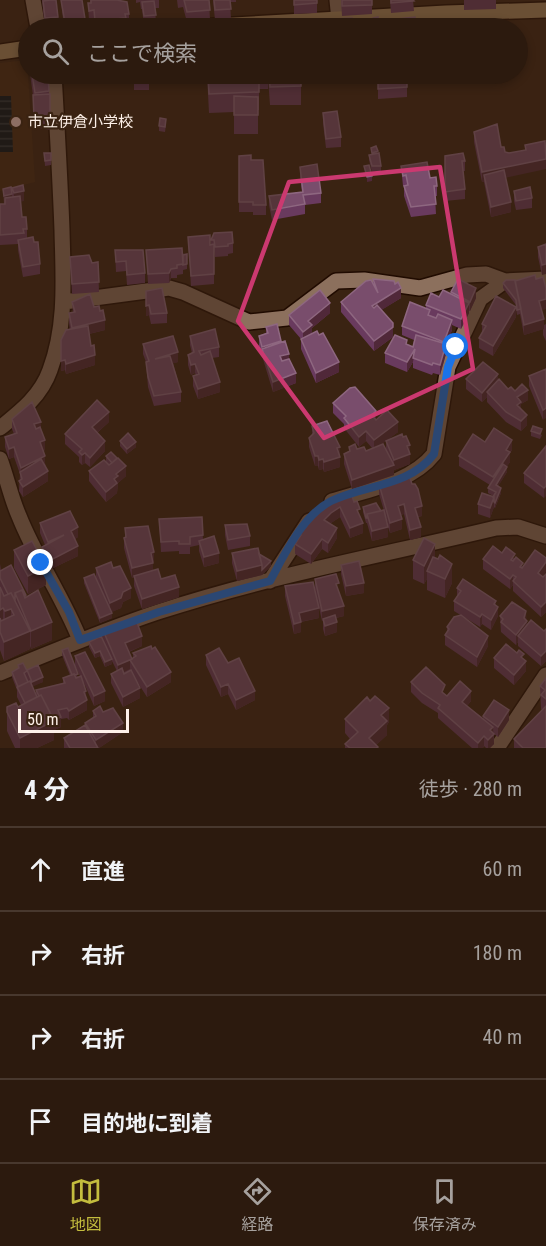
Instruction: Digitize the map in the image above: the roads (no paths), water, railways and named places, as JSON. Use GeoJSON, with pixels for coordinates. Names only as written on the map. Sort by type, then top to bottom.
{"type":"FeatureCollection","features":[{"type":"Feature","properties":{"kind":"main road"},"geometry":{"type":"LineString","coordinates":[[370,18],[546,10]]}},
{"type":"Feature","properties":{"kind":"main road"},"geometry":{"type":"LineString","coordinates":[[0,52],[18,49]]}},
{"type":"Feature","properties":{"kind":"street"},"geometry":{"type":"LineString","coordinates":[[33,0],[36,18]]}},
{"type":"Feature","properties":{"kind":"street"},"geometry":{"type":"LineString","coordinates":[[337,0],[339,18]]}},
{"type":"Feature","properties":{"kind":"street"},"geometry":{"type":"LineString","coordinates":[[0,428],[26,407],[41,389],[50,371],[63,321],[54,84]]}},
{"type":"Feature","properties":{"kind":"street"},"geometry":{"type":"LineString","coordinates":[[64,303],[169,288],[249,322],[287,318],[336,281],[364,280],[420,288],[467,275],[486,274],[505,281],[546,279]]}},
{"type":"Feature","properties":{"kind":"street"},"geometry":{"type":"LineString","coordinates":[[270,581],[286,553],[316,512],[332,501],[413,474],[434,454],[448,367],[456,347],[480,299],[505,281]]}},
{"type":"Feature","properties":{"kind":"street"},"geometry":{"type":"LineString","coordinates":[[0,459],[18,514],[41,563],[69,612],[80,640]]}},
{"type":"Feature","properties":{"kind":"street"},"geometry":{"type":"LineString","coordinates":[[0,673],[80,640],[159,612],[270,581],[496,528],[518,527],[546,536]]}},
{"type":"Feature","properties":{"kind":"street"},"geometry":{"type":"LineString","coordinates":[[497,748],[546,675]]}},
{"type":"Feature","properties":{"kind":"water"},"geometry":{"type":"Polygon","coordinates":[[[0,96],[11,96],[13,152],[0,152],[0,96]]]}},
{"type":"Feature","properties":{"kind":"place","name":"市立伊倉小学校"},"geometry":{"type":"Point","coordinates":[16,122]}}]}
